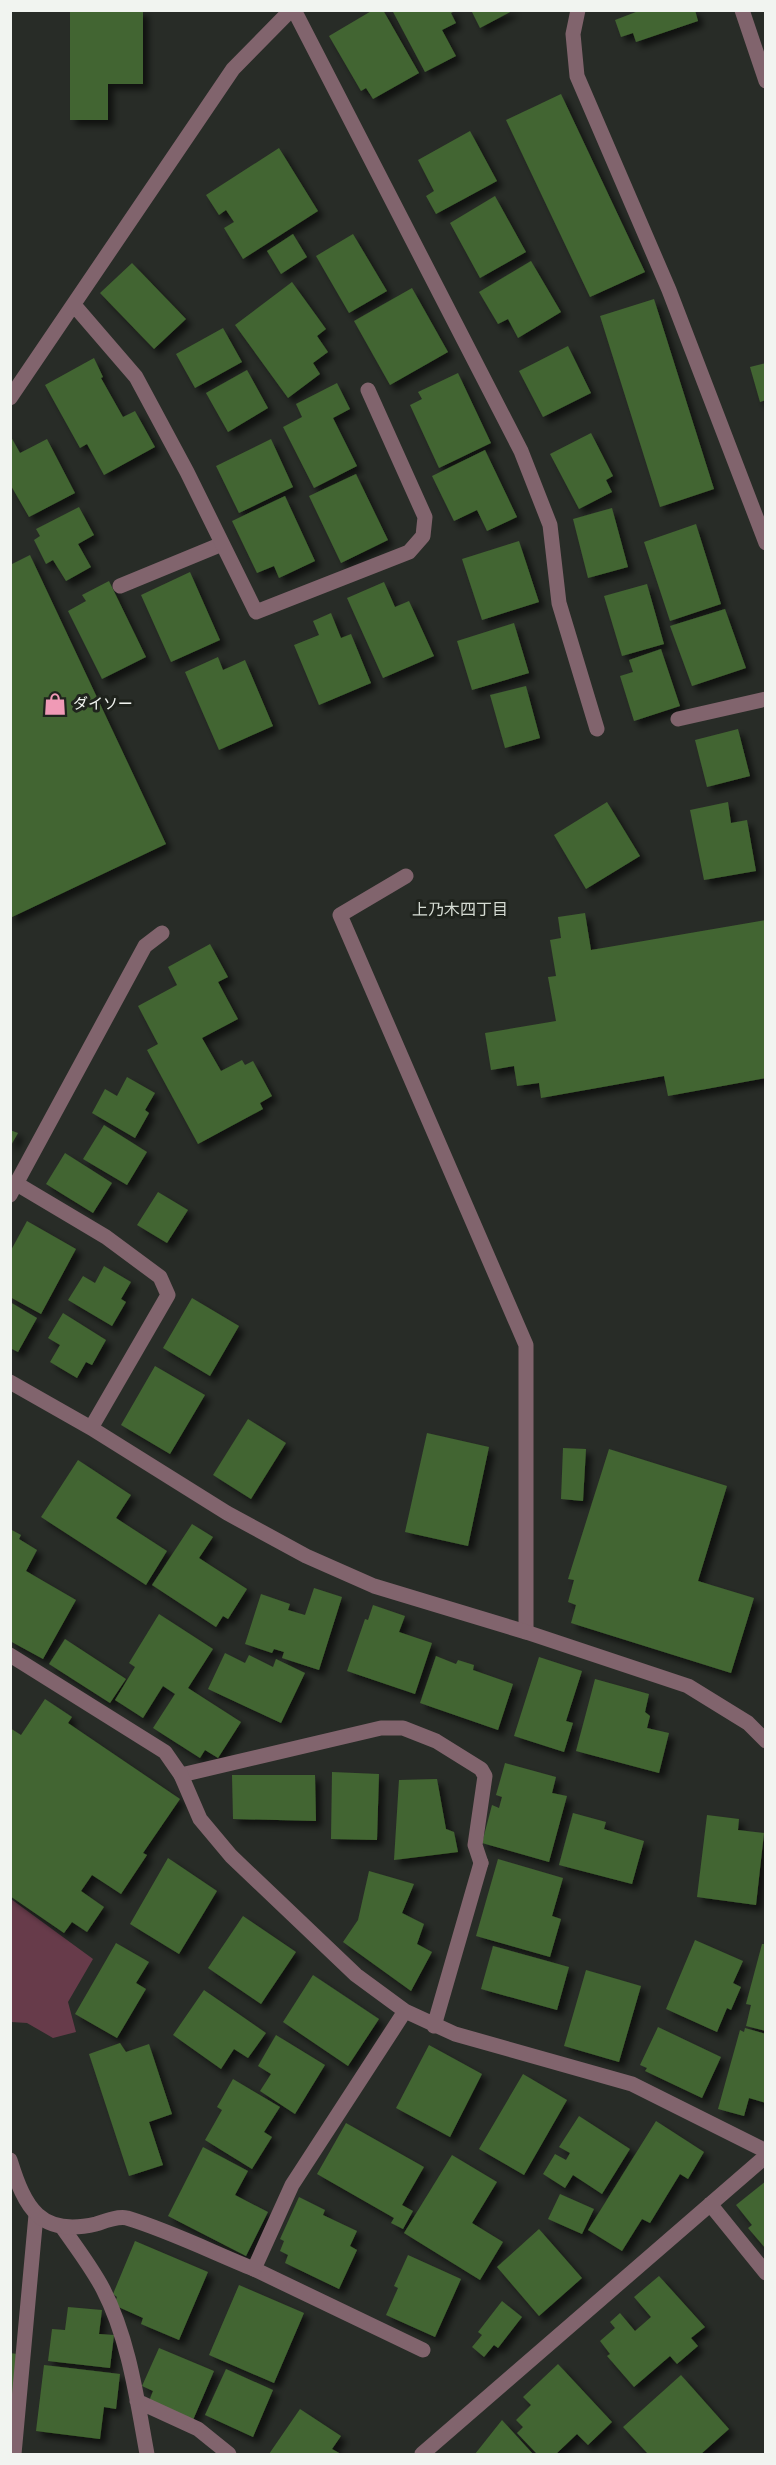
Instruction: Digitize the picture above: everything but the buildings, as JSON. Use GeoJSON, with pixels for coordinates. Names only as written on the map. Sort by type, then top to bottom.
{"type":"FeatureCollection","features":[{"type":"Feature","properties":{"kind":"street"},"geometry":{"type":"LineString","coordinates":[[10,398],[233,69],[292,10],[522,452],[550,525],[559,603],[597,729]]}},
{"type":"Feature","properties":{"kind":"street"},"geometry":{"type":"LineString","coordinates":[[578,10],[573,34],[577,76],[669,290],[765,543]]}},
{"type":"Feature","properties":{"kind":"street"},"geometry":{"type":"LineString","coordinates":[[742,10],[765,81]]}},
{"type":"Feature","properties":{"kind":"street"},"geometry":{"type":"LineString","coordinates":[[74,305],[136,377],[256,612],[409,552],[423,536],[425,517],[368,390]]}},
{"type":"Feature","properties":{"kind":"street"},"geometry":{"type":"LineString","coordinates":[[120,586],[222,544]]}},
{"type":"Feature","properties":{"kind":"street"},"geometry":{"type":"LineString","coordinates":[[678,719],[765,699]]}},
{"type":"Feature","properties":{"kind":"street"},"geometry":{"type":"LineString","coordinates":[[406,876],[340,915],[526,1345],[526,1632]]}},
{"type":"Feature","properties":{"kind":"street"},"geometry":{"type":"LineString","coordinates":[[91,1428],[168,1295],[160,1276],[106,1236],[14,1190],[145,946],[162,933]]}},
{"type":"Feature","properties":{"kind":"street"},"geometry":{"type":"LineString","coordinates":[[10,1382],[91,1428],[227,1513],[306,1556],[374,1586],[526,1632],[688,1686],[748,1723],[765,1741]]}},
{"type":"Feature","properties":{"kind":"street"},"geometry":{"type":"LineString","coordinates":[[10,1655],[165,1752],[182,1774],[200,1819],[231,1856],[356,1975],[405,2011],[434,2026],[632,2084],[765,2153],[710,2204],[422,2454]]}},
{"type":"Feature","properties":{"kind":"street"},"geometry":{"type":"LineString","coordinates":[[182,1774],[381,1728],[403,1728],[436,1741],[481,1769],[485,1776],[475,1845],[481,1863],[434,2026]]}},
{"type":"Feature","properties":{"kind":"street"},"geometry":{"type":"LineString","coordinates":[[254,2269],[292,2185],[405,2011]]}},
{"type":"Feature","properties":{"kind":"street"},"geometry":{"type":"LineString","coordinates":[[10,2160],[19,2188],[36,2215],[62,2227],[77,2228],[124,2217],[254,2269],[423,2350]]}},
{"type":"Feature","properties":{"kind":"street"},"geometry":{"type":"LineString","coordinates":[[710,2204],[765,2273]]}},
{"type":"Feature","properties":{"kind":"street"},"geometry":{"type":"LineString","coordinates":[[14,2454],[36,2215]]}},
{"type":"Feature","properties":{"kind":"street"},"geometry":{"type":"LineString","coordinates":[[62,2227],[103,2288],[114,2314],[137,2401],[147,2454]]}},
{"type":"Feature","properties":{"kind":"street"},"geometry":{"type":"LineString","coordinates":[[137,2401],[198,2429],[229,2454]]}},
{"type":"Feature","properties":{"kind":"shaded area"},"geometry":{"type":"Polygon","coordinates":[[[11,1899],[93,1959],[68,2002],[76,2032],[53,2038],[27,2023],[11,2022],[11,1899]]]}},
{"type":"Feature","properties":{"kind":"place","name":"ダイソー"},"geometry":{"type":"Point","coordinates":[55,704]}},
{"type":"Feature","properties":{"kind":"district","name":"上乃木四丁目"},"geometry":{"type":"Point","coordinates":[460,909]}}]}
